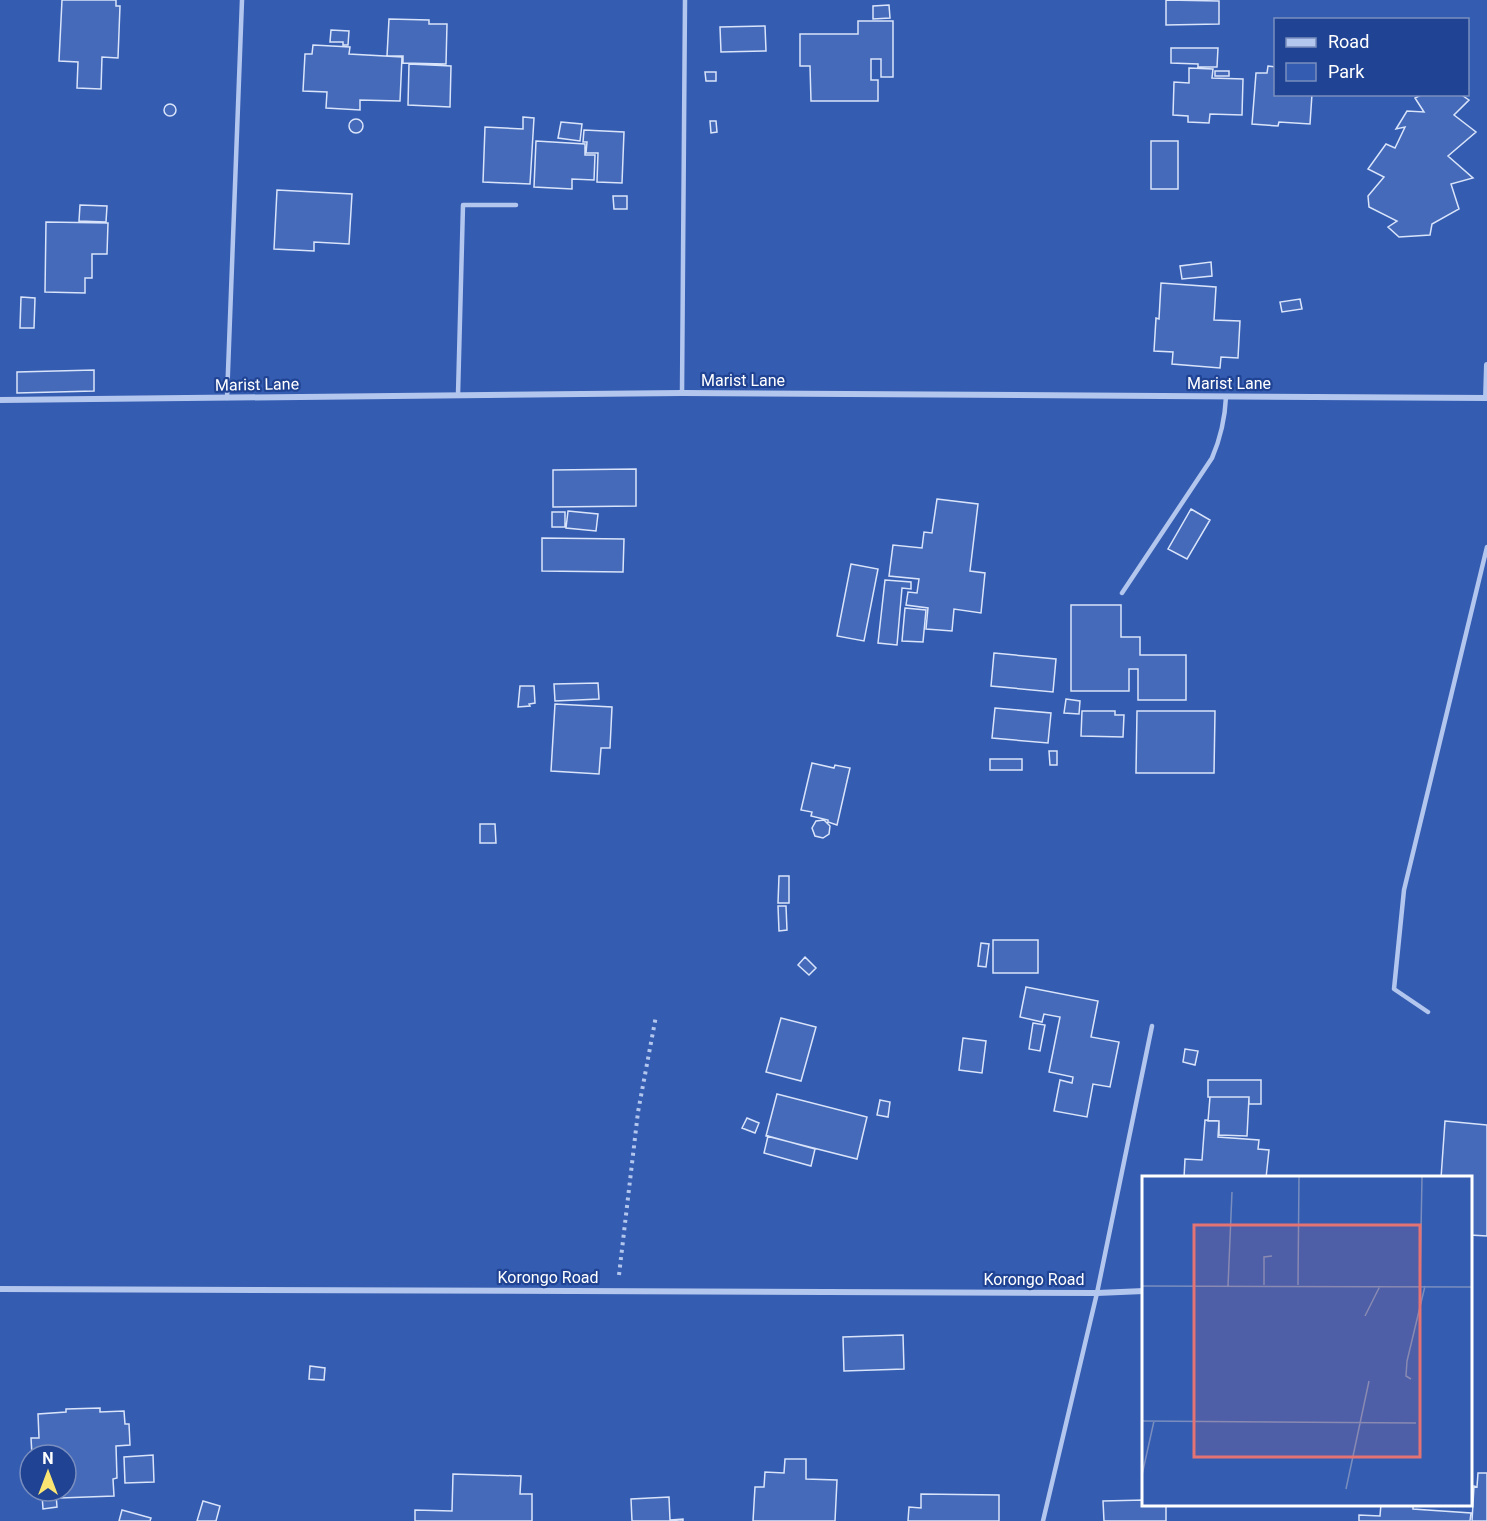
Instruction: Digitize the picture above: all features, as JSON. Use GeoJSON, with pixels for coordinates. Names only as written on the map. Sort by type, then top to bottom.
{"type":"FeatureCollection","features":[{"type":"Feature","properties":{"kind":"street","name":"Marist Lane"},"geometry":{"type":"LineString","coordinates":[[0,400],[682,393],[1487,398],[1487,364]]}},
{"type":"Feature","properties":{"kind":"street","name":"Korongo Road"},"geometry":{"type":"LineString","coordinates":[[0,1289],[1097,1293],[1142,1291]]}},
{"type":"Feature","properties":{"kind":"lane"},"geometry":{"type":"LineString","coordinates":[[227,398],[242,0]]}},
{"type":"Feature","properties":{"kind":"lane"},"geometry":{"type":"LineString","coordinates":[[682,393],[686,0]]}},
{"type":"Feature","properties":{"kind":"lane"},"geometry":{"type":"LineString","coordinates":[[458,395],[463,205],[516,205]]}},
{"type":"Feature","properties":{"kind":"lane"},"geometry":{"type":"LineString","coordinates":[[1122,593],[1212,458],[1225,421],[1226,397]]}},
{"type":"Feature","properties":{"kind":"lane"},"geometry":{"type":"LineString","coordinates":[[1428,1012],[1394,989],[1404,890],[1487,547]]}},
{"type":"Feature","properties":{"kind":"lane","name":"Korongo Road"},"geometry":{"type":"LineString","coordinates":[[1043,1521],[1097,1293],[1152,1026]]}},
{"type":"Feature","properties":{"kind":"path"},"geometry":{"type":"LineString","coordinates":[[617,1291],[638,1112],[656,1016]]}},
{"type":"Feature","properties":{"kind":"green space"},"geometry":{"type":"Polygon","coordinates":[[[0,0],[1487,0],[1487,1521],[0,1521],[0,0]]]}},
{"type":"Feature","properties":{"kind":"building"},"geometry":{"type":"Polygon","coordinates":[[[62,0],[116,0],[116,6],[120,6],[118,58],[102,57],[101,89],[77,88],[78,62],[59,61],[62,0]]]}},
{"type":"Feature","properties":{"kind":"building"},"geometry":{"type":"Polygon","coordinates":[[[1166,0],[1219,1],[1219,24],[1166,25],[1166,0]]]}},
{"type":"Feature","properties":{"kind":"building"},"geometry":{"type":"Polygon","coordinates":[[[889,5],[890,18],[873,19],[873,6],[889,5]]]}},
{"type":"Feature","properties":{"kind":"building"},"geometry":{"type":"Polygon","coordinates":[[[389,19],[429,20],[429,24],[447,24],[446,64],[403,63],[403,56],[387,56],[389,19]]]}},
{"type":"Feature","properties":{"kind":"building"},"geometry":{"type":"Polygon","coordinates":[[[858,21],[893,21],[893,77],[881,77],[881,59],[871,59],[871,80],[878,80],[878,101],[811,101],[810,66],[800,66],[800,34],[858,34],[858,21]]]}},
{"type":"Feature","properties":{"kind":"building"},"geometry":{"type":"Polygon","coordinates":[[[765,26],[766,51],[721,52],[720,27],[765,26]]]}},
{"type":"Feature","properties":{"kind":"building"},"geometry":{"type":"Polygon","coordinates":[[[331,30],[349,31],[348,45],[343,45],[343,42],[330,42],[331,30]]]}},
{"type":"Feature","properties":{"kind":"building"},"geometry":{"type":"Polygon","coordinates":[[[313,45],[350,47],[349,54],[402,57],[400,101],[360,100],[360,110],[326,108],[327,92],[303,91],[305,54],[312,54],[313,45]]]}},
{"type":"Feature","properties":{"kind":"building"},"geometry":{"type":"Polygon","coordinates":[[[1171,48],[1218,48],[1217,67],[1171,63],[1171,48]]]}},
{"type":"Feature","properties":{"kind":"building"},"geometry":{"type":"Polygon","coordinates":[[[409,64],[451,66],[450,107],[408,105],[409,64]]]}},
{"type":"Feature","properties":{"kind":"building"},"geometry":{"type":"Polygon","coordinates":[[[1268,66],[1274,67],[1274,96],[1312,96],[1310,124],[1279,122],[1278,126],[1252,124],[1256,73],[1267,73],[1268,66]]]}},
{"type":"Feature","properties":{"kind":"building"},"geometry":{"type":"Polygon","coordinates":[[[1189,68],[1213,69],[1212,78],[1243,79],[1242,115],[1210,114],[1209,123],[1188,122],[1188,116],[1173,115],[1174,82],[1189,83],[1189,68]]]}},
{"type":"Feature","properties":{"kind":"building"},"geometry":{"type":"Polygon","coordinates":[[[1215,71],[1229,71],[1229,76],[1215,76],[1215,71]]]}},
{"type":"Feature","properties":{"kind":"building"},"geometry":{"type":"Polygon","coordinates":[[[705,72],[716,72],[716,81],[706,81],[705,72]]]}},
{"type":"Feature","properties":{"kind":"building"},"geometry":{"type":"Polygon","coordinates":[[[1419,96],[1463,96],[1469,100],[1454,115],[1476,132],[1448,156],[1473,178],[1451,184],[1459,209],[1432,224],[1430,235],[1399,237],[1388,227],[1397,221],[1369,207],[1368,196],[1384,177],[1368,169],[1386,144],[1395,148],[1405,127],[1396,129],[1407,111],[1424,112],[1415,98],[1419,96]]]}},
{"type":"Feature","properties":{"kind":"building"},"geometry":{"type":"Polygon","coordinates":[[[170,104],[176,110],[170,116],[164,110],[170,104]]]}},
{"type":"Feature","properties":{"kind":"building"},"geometry":{"type":"Polygon","coordinates":[[[523,117],[534,118],[530,184],[483,182],[485,127],[523,129],[523,117]]]}},
{"type":"Feature","properties":{"kind":"building"},"geometry":{"type":"Polygon","coordinates":[[[356,119],[361,121],[363,126],[361,131],[356,133],[351,131],[349,126],[351,121],[356,119]]]}},
{"type":"Feature","properties":{"kind":"building"},"geometry":{"type":"Polygon","coordinates":[[[710,121],[716,121],[717,132],[711,133],[710,121]]]}},
{"type":"Feature","properties":{"kind":"building"},"geometry":{"type":"Polygon","coordinates":[[[561,122],[582,124],[580,141],[558,138],[561,122]]]}},
{"type":"Feature","properties":{"kind":"building"},"geometry":{"type":"Polygon","coordinates":[[[584,130],[624,132],[622,183],[597,182],[598,153],[586,153],[587,142],[583,142],[584,130]]]}},
{"type":"Feature","properties":{"kind":"building"},"geometry":{"type":"Polygon","coordinates":[[[536,141],[585,144],[585,155],[595,155],[594,180],[572,179],[572,189],[534,187],[536,141]]]}},
{"type":"Feature","properties":{"kind":"building"},"geometry":{"type":"Polygon","coordinates":[[[1151,141],[1178,141],[1178,189],[1151,189],[1151,141]]]}},
{"type":"Feature","properties":{"kind":"building"},"geometry":{"type":"Polygon","coordinates":[[[277,190],[352,194],[349,244],[314,242],[314,251],[274,249],[277,190]]]}},
{"type":"Feature","properties":{"kind":"building"},"geometry":{"type":"Polygon","coordinates":[[[613,196],[627,196],[627,209],[614,209],[613,196]]]}},
{"type":"Feature","properties":{"kind":"building"},"geometry":{"type":"Polygon","coordinates":[[[80,205],[107,206],[106,222],[79,221],[80,205]]]}},
{"type":"Feature","properties":{"kind":"building"},"geometry":{"type":"Polygon","coordinates":[[[46,222],[108,223],[107,254],[92,254],[92,278],[85,278],[85,293],[45,292],[46,222]]]}},
{"type":"Feature","properties":{"kind":"building"},"geometry":{"type":"Polygon","coordinates":[[[1211,262],[1212,276],[1182,279],[1180,266],[1211,262]]]}},
{"type":"Feature","properties":{"kind":"building"},"geometry":{"type":"Polygon","coordinates":[[[1161,283],[1216,287],[1214,320],[1240,321],[1238,358],[1221,357],[1220,368],[1172,364],[1173,352],[1154,351],[1161,283]]]}},
{"type":"Feature","properties":{"kind":"building"},"geometry":{"type":"Polygon","coordinates":[[[21,297],[35,298],[34,328],[20,328],[21,297]]]}},
{"type":"Feature","properties":{"kind":"building"},"geometry":{"type":"Polygon","coordinates":[[[1300,299],[1302,309],[1282,312],[1280,302],[1300,299]]]}},
{"type":"Feature","properties":{"kind":"building"},"geometry":{"type":"Polygon","coordinates":[[[94,370],[94,391],[17,393],[17,372],[94,370]]]}},
{"type":"Feature","properties":{"kind":"building"},"geometry":{"type":"Polygon","coordinates":[[[636,469],[636,506],[553,507],[553,470],[636,469]]]}},
{"type":"Feature","properties":{"kind":"building"},"geometry":{"type":"Polygon","coordinates":[[[937,499],[978,504],[970,571],[985,573],[981,613],[954,609],[952,631],[926,629],[928,608],[906,605],[908,592],[917,593],[919,579],[889,576],[893,545],[922,548],[924,532],[932,533],[937,499]]]}},
{"type":"Feature","properties":{"kind":"building"},"geometry":{"type":"Polygon","coordinates":[[[1191,509],[1210,520],[1187,559],[1168,549],[1191,509]]]}},
{"type":"Feature","properties":{"kind":"building"},"geometry":{"type":"Polygon","coordinates":[[[568,511],[598,514],[596,531],[566,528],[568,511]]]}},
{"type":"Feature","properties":{"kind":"building"},"geometry":{"type":"Polygon","coordinates":[[[552,512],[565,512],[565,527],[552,527],[552,512]]]}},
{"type":"Feature","properties":{"kind":"building"},"geometry":{"type":"Polygon","coordinates":[[[542,538],[624,539],[623,572],[542,571],[542,538]]]}},
{"type":"Feature","properties":{"kind":"building"},"geometry":{"type":"Polygon","coordinates":[[[851,564],[878,569],[864,641],[837,636],[851,564]]]}},
{"type":"Feature","properties":{"kind":"building"},"geometry":{"type":"Polygon","coordinates":[[[885,580],[911,582],[911,589],[902,588],[897,645],[878,643],[885,580]]]}},
{"type":"Feature","properties":{"kind":"building"},"geometry":{"type":"Polygon","coordinates":[[[1071,605],[1121,605],[1121,637],[1140,637],[1140,655],[1186,655],[1186,700],[1138,700],[1138,669],[1129,669],[1129,691],[1071,691],[1071,605]]]}},
{"type":"Feature","properties":{"kind":"building"},"geometry":{"type":"Polygon","coordinates":[[[905,608],[926,610],[923,642],[902,641],[905,608]]]}},
{"type":"Feature","properties":{"kind":"building"},"geometry":{"type":"Polygon","coordinates":[[[994,653],[1056,659],[1053,692],[991,686],[994,653]]]}},
{"type":"Feature","properties":{"kind":"building"},"geometry":{"type":"Polygon","coordinates":[[[598,683],[599,699],[555,701],[554,684],[598,683]]]}},
{"type":"Feature","properties":{"kind":"building"},"geometry":{"type":"Polygon","coordinates":[[[520,686],[534,686],[535,703],[518,707],[520,686]]]}},
{"type":"Feature","properties":{"kind":"building"},"geometry":{"type":"Polygon","coordinates":[[[1066,699],[1080,701],[1079,714],[1064,713],[1066,699]]]}},
{"type":"Feature","properties":{"kind":"building"},"geometry":{"type":"Polygon","coordinates":[[[555,704],[612,707],[610,748],[601,748],[599,774],[551,771],[555,704]]]}},
{"type":"Feature","properties":{"kind":"building"},"geometry":{"type":"Polygon","coordinates":[[[995,708],[1051,713],[1048,743],[992,738],[995,708]]]}},
{"type":"Feature","properties":{"kind":"building"},"geometry":{"type":"Polygon","coordinates":[[[1082,711],[1115,711],[1115,715],[1124,715],[1123,737],[1081,736],[1082,711]]]}},
{"type":"Feature","properties":{"kind":"building"},"geometry":{"type":"Polygon","coordinates":[[[1137,711],[1215,711],[1214,773],[1136,773],[1137,711]]]}},
{"type":"Feature","properties":{"kind":"building"},"geometry":{"type":"Polygon","coordinates":[[[1049,751],[1057,751],[1057,765],[1050,765],[1049,751]]]}},
{"type":"Feature","properties":{"kind":"building"},"geometry":{"type":"Polygon","coordinates":[[[990,759],[1022,759],[1022,770],[990,770],[990,759]]]}},
{"type":"Feature","properties":{"kind":"building"},"geometry":{"type":"Polygon","coordinates":[[[812,763],[834,768],[835,765],[850,768],[837,825],[811,816],[812,812],[801,810],[812,763]]]}},
{"type":"Feature","properties":{"kind":"building"},"geometry":{"type":"Polygon","coordinates":[[[824,820],[830,826],[829,834],[823,838],[815,836],[812,828],[816,821],[824,820]]]}},
{"type":"Feature","properties":{"kind":"building"},"geometry":{"type":"Polygon","coordinates":[[[480,824],[495,824],[496,843],[480,843],[480,824]]]}},
{"type":"Feature","properties":{"kind":"building"},"geometry":{"type":"Polygon","coordinates":[[[779,876],[789,876],[789,903],[778,903],[779,876]]]}},
{"type":"Feature","properties":{"kind":"building"},"geometry":{"type":"Polygon","coordinates":[[[778,906],[786,906],[787,930],[779,931],[778,906]]]}},
{"type":"Feature","properties":{"kind":"building"},"geometry":{"type":"Polygon","coordinates":[[[993,940],[1038,940],[1038,973],[993,973],[993,940]]]}},
{"type":"Feature","properties":{"kind":"building"},"geometry":{"type":"Polygon","coordinates":[[[981,943],[989,944],[986,967],[978,966],[981,943]]]}},
{"type":"Feature","properties":{"kind":"building"},"geometry":{"type":"Polygon","coordinates":[[[805,957],[816,968],[809,975],[798,965],[805,957]]]}},
{"type":"Feature","properties":{"kind":"building"},"geometry":{"type":"Polygon","coordinates":[[[1026,987],[1098,1001],[1091,1037],[1119,1042],[1110,1087],[1093,1084],[1087,1117],[1054,1111],[1060,1080],[1072,1083],[1073,1077],[1049,1072],[1060,1017],[1044,1014],[1042,1022],[1020,1017],[1026,987]]]}},
{"type":"Feature","properties":{"kind":"building"},"geometry":{"type":"Polygon","coordinates":[[[781,1018],[816,1027],[801,1081],[766,1072],[781,1018]]]}},
{"type":"Feature","properties":{"kind":"building"},"geometry":{"type":"Polygon","coordinates":[[[1033,1023],[1045,1025],[1040,1051],[1029,1049],[1033,1023]]]}},
{"type":"Feature","properties":{"kind":"building"},"geometry":{"type":"Polygon","coordinates":[[[963,1038],[986,1041],[982,1073],[959,1070],[963,1038]]]}},
{"type":"Feature","properties":{"kind":"building"},"geometry":{"type":"Polygon","coordinates":[[[1185,1049],[1198,1051],[1195,1065],[1183,1062],[1185,1049]]]}},
{"type":"Feature","properties":{"kind":"building"},"geometry":{"type":"Polygon","coordinates":[[[1208,1080],[1261,1080],[1261,1104],[1249,1104],[1249,1097],[1208,1097],[1208,1080]]]}},
{"type":"Feature","properties":{"kind":"building"},"geometry":{"type":"Polygon","coordinates":[[[777,1094],[867,1117],[857,1159],[766,1136],[777,1094]]]}},
{"type":"Feature","properties":{"kind":"building"},"geometry":{"type":"Polygon","coordinates":[[[1210,1097],[1249,1097],[1247,1136],[1219,1135],[1219,1121],[1208,1121],[1210,1097]]]}},
{"type":"Feature","properties":{"kind":"building"},"geometry":{"type":"Polygon","coordinates":[[[880,1100],[890,1102],[888,1117],[877,1115],[880,1100]]]}},
{"type":"Feature","properties":{"kind":"building"},"geometry":{"type":"Polygon","coordinates":[[[747,1118],[759,1123],[755,1133],[742,1128],[747,1118]]]}},
{"type":"Feature","properties":{"kind":"building"},"geometry":{"type":"Polygon","coordinates":[[[1205,1120],[1219,1121],[1218,1137],[1259,1140],[1258,1149],[1269,1150],[1266,1176],[1184,1176],[1185,1159],[1202,1160],[1205,1120]]]}},
{"type":"Feature","properties":{"kind":"building"},"geometry":{"type":"Polygon","coordinates":[[[1445,1121],[1487,1125],[1487,1236],[1472,1235],[1472,1176],[1441,1176],[1445,1121]]]}},
{"type":"Feature","properties":{"kind":"building"},"geometry":{"type":"Polygon","coordinates":[[[768,1136],[815,1149],[811,1166],[764,1153],[768,1136]]]}},
{"type":"Feature","properties":{"kind":"building"},"geometry":{"type":"Polygon","coordinates":[[[903,1335],[904,1369],[844,1371],[843,1337],[903,1335]]]}},
{"type":"Feature","properties":{"kind":"building"},"geometry":{"type":"Polygon","coordinates":[[[310,1366],[325,1368],[324,1380],[309,1379],[310,1366]]]}},
{"type":"Feature","properties":{"kind":"building"},"geometry":{"type":"Polygon","coordinates":[[[100,1408],[100,1412],[124,1411],[125,1424],[129,1424],[130,1445],[116,1446],[117,1478],[113,1479],[114,1496],[78,1497],[78,1443],[31,1443],[31,1438],[39,1438],[38,1414],[66,1412],[66,1409],[100,1408]]]}},
{"type":"Feature","properties":{"kind":"building"},"geometry":{"type":"Polygon","coordinates":[[[153,1455],[154,1482],[125,1483],[124,1457],[153,1455]]]}},
{"type":"Feature","properties":{"kind":"building"},"geometry":{"type":"Polygon","coordinates":[[[785,1459],[806,1459],[806,1479],[837,1480],[835,1521],[753,1521],[755,1487],[764,1487],[765,1472],[784,1473],[785,1459]]]}},
{"type":"Feature","properties":{"kind":"building"},"geometry":{"type":"Polygon","coordinates":[[[1478,1473],[1487,1473],[1487,1521],[1472,1521],[1474,1486],[1477,1487],[1478,1473]]]}},
{"type":"Feature","properties":{"kind":"building"},"geometry":{"type":"Polygon","coordinates":[[[453,1474],[521,1476],[520,1494],[532,1494],[532,1521],[415,1521],[415,1510],[452,1511],[453,1474]]]}},
{"type":"Feature","properties":{"kind":"building"},"geometry":{"type":"Polygon","coordinates":[[[921,1494],[999,1495],[999,1521],[908,1521],[909,1507],[921,1508],[921,1494]]]}},
{"type":"Feature","properties":{"kind":"building"},"geometry":{"type":"Polygon","coordinates":[[[669,1497],[670,1520],[683,1519],[683,1521],[632,1521],[631,1499],[669,1497]]]}},
{"type":"Feature","properties":{"kind":"building"},"geometry":{"type":"Polygon","coordinates":[[[1142,1500],[1142,1506],[1166,1506],[1166,1521],[1104,1521],[1103,1501],[1142,1500]]]}},
{"type":"Feature","properties":{"kind":"building"},"geometry":{"type":"Polygon","coordinates":[[[203,1501],[220,1506],[216,1521],[197,1521],[203,1501]]]}},
{"type":"Feature","properties":{"kind":"building"},"geometry":{"type":"Polygon","coordinates":[[[43,1503],[57,1503],[57,1507],[43,1509],[43,1503]]]}},
{"type":"Feature","properties":{"kind":"building"},"geometry":{"type":"Polygon","coordinates":[[[1381,1506],[1413,1506],[1413,1509],[1471,1513],[1470,1521],[1359,1521],[1359,1515],[1380,1516],[1381,1506]]]}},
{"type":"Feature","properties":{"kind":"building"},"geometry":{"type":"Polygon","coordinates":[[[122,1510],[151,1518],[150,1521],[119,1521],[122,1510]]]}}]}
